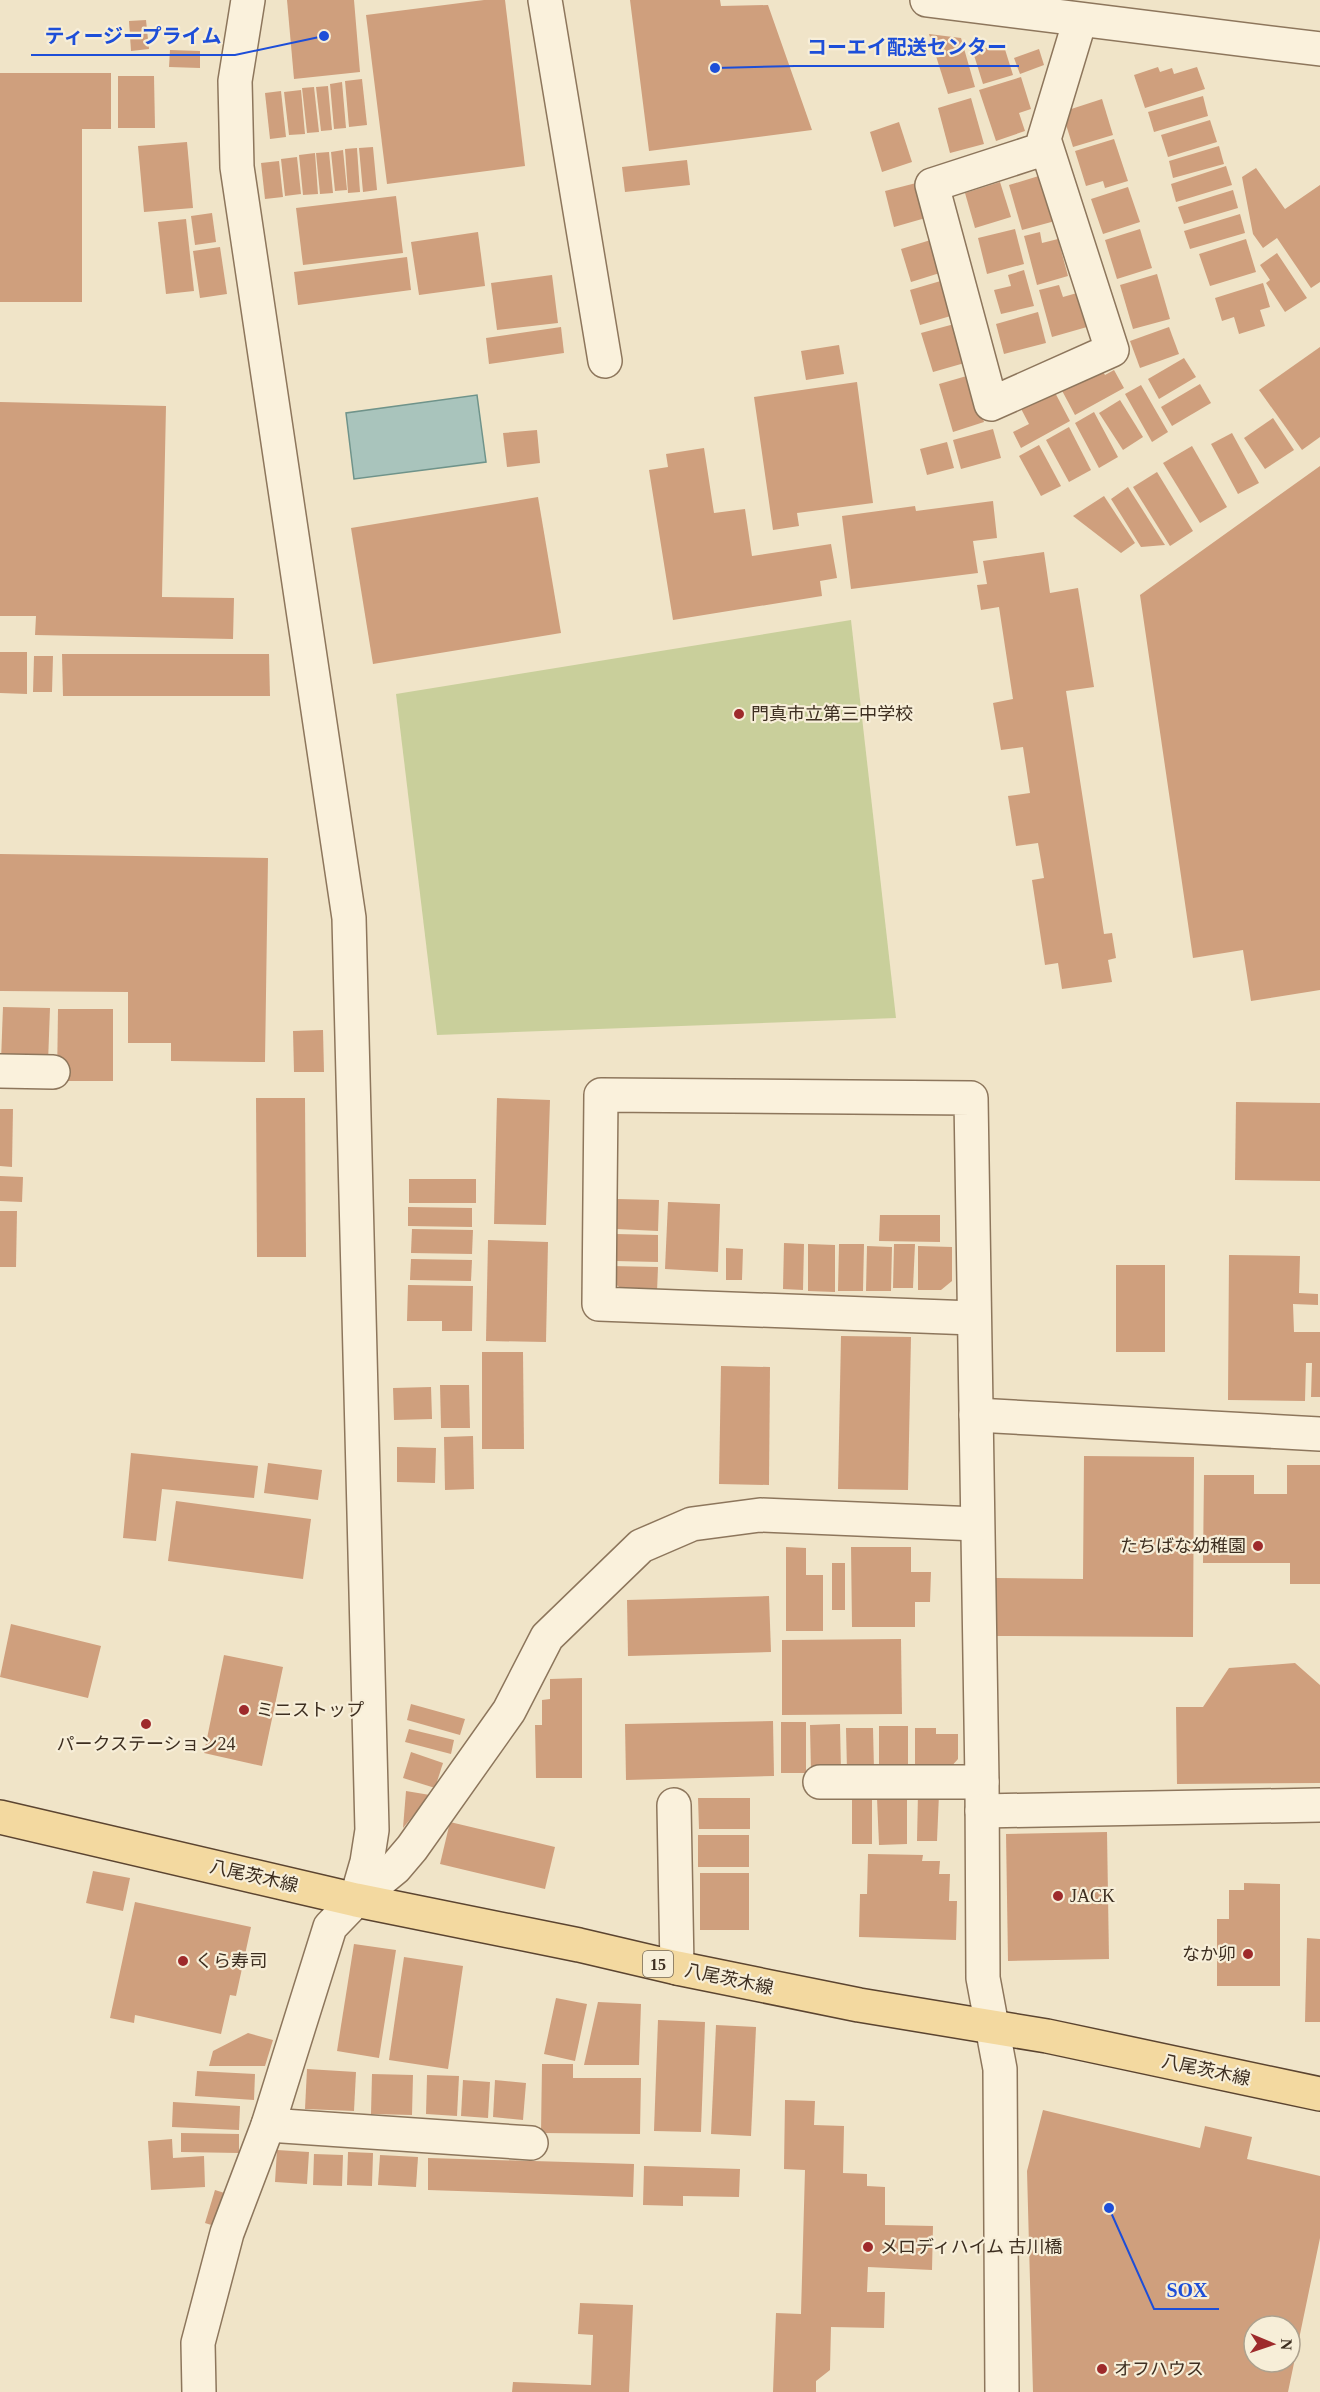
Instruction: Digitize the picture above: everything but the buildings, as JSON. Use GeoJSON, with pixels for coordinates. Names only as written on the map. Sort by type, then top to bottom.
{"type":"FeatureCollection","features":[{"type":"Feature","properties":{"kind":"main road","name":"八尾茨木線"},"geometry":{"type":"LineString","coordinates":[[0,1817],[357,1900],[579,1945],[677,1968],[859,2005],[1047,2036],[1320,2094]]}},
{"type":"Feature","properties":{"kind":"street"},"geometry":{"type":"LineString","coordinates":[[248,0],[235,81],[237,166],[350,918],[372,1830],[367,1862],[357,1900]]}},
{"type":"Feature","properties":{"kind":"street"},"geometry":{"type":"LineString","coordinates":[[545,0],[605,361]]}},
{"type":"Feature","properties":{"kind":"street"},"geometry":{"type":"LineString","coordinates":[[927,0],[1320,49]]}},
{"type":"Feature","properties":{"kind":"street"},"geometry":{"type":"LineString","coordinates":[[1046,148],[932,185],[991,404],[1112,350],[1044,139],[1080,20]]}},
{"type":"Feature","properties":{"kind":"street"},"geometry":{"type":"LineString","coordinates":[[0,1071],[52,1072]]}},
{"type":"Feature","properties":{"kind":"street"},"geometry":{"type":"LineString","coordinates":[[973,1318],[599,1304],[601,1095],[971,1098],[983,1978],[1000,2069],[1002,2392]]}},
{"type":"Feature","properties":{"kind":"street"},"geometry":{"type":"LineString","coordinates":[[976,1415],[1320,1434]]}},
{"type":"Feature","properties":{"kind":"street"},"geometry":{"type":"LineString","coordinates":[[199,2392],[198,2343],[227,2233],[268,2125],[330,1927],[357,1900],[395,1868],[461,1781],[509,1711],[547,1637],[641,1546],[692,1524],[760,1515],[977,1524]]}},
{"type":"Feature","properties":{"kind":"street"},"geometry":{"type":"LineString","coordinates":[[820,1782],[982,1796],[1320,1805]]}},
{"type":"Feature","properties":{"kind":"street"},"geometry":{"type":"LineString","coordinates":[[674,1805],[677,1968]]}},
{"type":"Feature","properties":{"kind":"street"},"geometry":{"type":"LineString","coordinates":[[268,2125],[531,2143]]}},
{"type":"Feature","properties":{"kind":"green space"},"geometry":{"type":"Polygon","coordinates":[[[851,620],[896,1018],[437,1035],[396,694],[851,620]]]}},
{"type":"Feature","properties":{"kind":"water"},"geometry":{"type":"Polygon","coordinates":[[[477,395],[486,462],[354,479],[346,413],[477,395]]]}},
{"type":"Feature","properties":{"kind":"place","name":"ティージープライム"},"geometry":{"type":"Point","coordinates":[324,36]}},
{"type":"Feature","properties":{"kind":"place","name":"コーエイ配送センター"},"geometry":{"type":"Point","coordinates":[715,68]}},
{"type":"Feature","properties":{"kind":"place","name":"門真市立第三中学校"},"geometry":{"type":"Point","coordinates":[739,714]}},
{"type":"Feature","properties":{"kind":"place","name":"たちばな幼稚園"},"geometry":{"type":"Point","coordinates":[1258,1546]}},
{"type":"Feature","properties":{"kind":"place","name":"ミニストップ"},"geometry":{"type":"Point","coordinates":[244,1710]}},
{"type":"Feature","properties":{"kind":"place","name":"パークステーション24"},"geometry":{"type":"Point","coordinates":[146,1724]}},
{"type":"Feature","properties":{"kind":"place","name":"JACK"},"geometry":{"type":"Point","coordinates":[1058,1896]}},
{"type":"Feature","properties":{"kind":"place","name":"なか卯"},"geometry":{"type":"Point","coordinates":[1248,1954]}},
{"type":"Feature","properties":{"kind":"place","name":"くら寿司"},"geometry":{"type":"Point","coordinates":[183,1961]}},
{"type":"Feature","properties":{"kind":"place","name":"SOX"},"geometry":{"type":"Point","coordinates":[1109,2208]}},
{"type":"Feature","properties":{"kind":"place","name":"メロディハイム 古川橋"},"geometry":{"type":"Point","coordinates":[868,2247]}},
{"type":"Feature","properties":{"kind":"place","name":"オフハウス"},"geometry":{"type":"Point","coordinates":[1102,2369]}}]}
